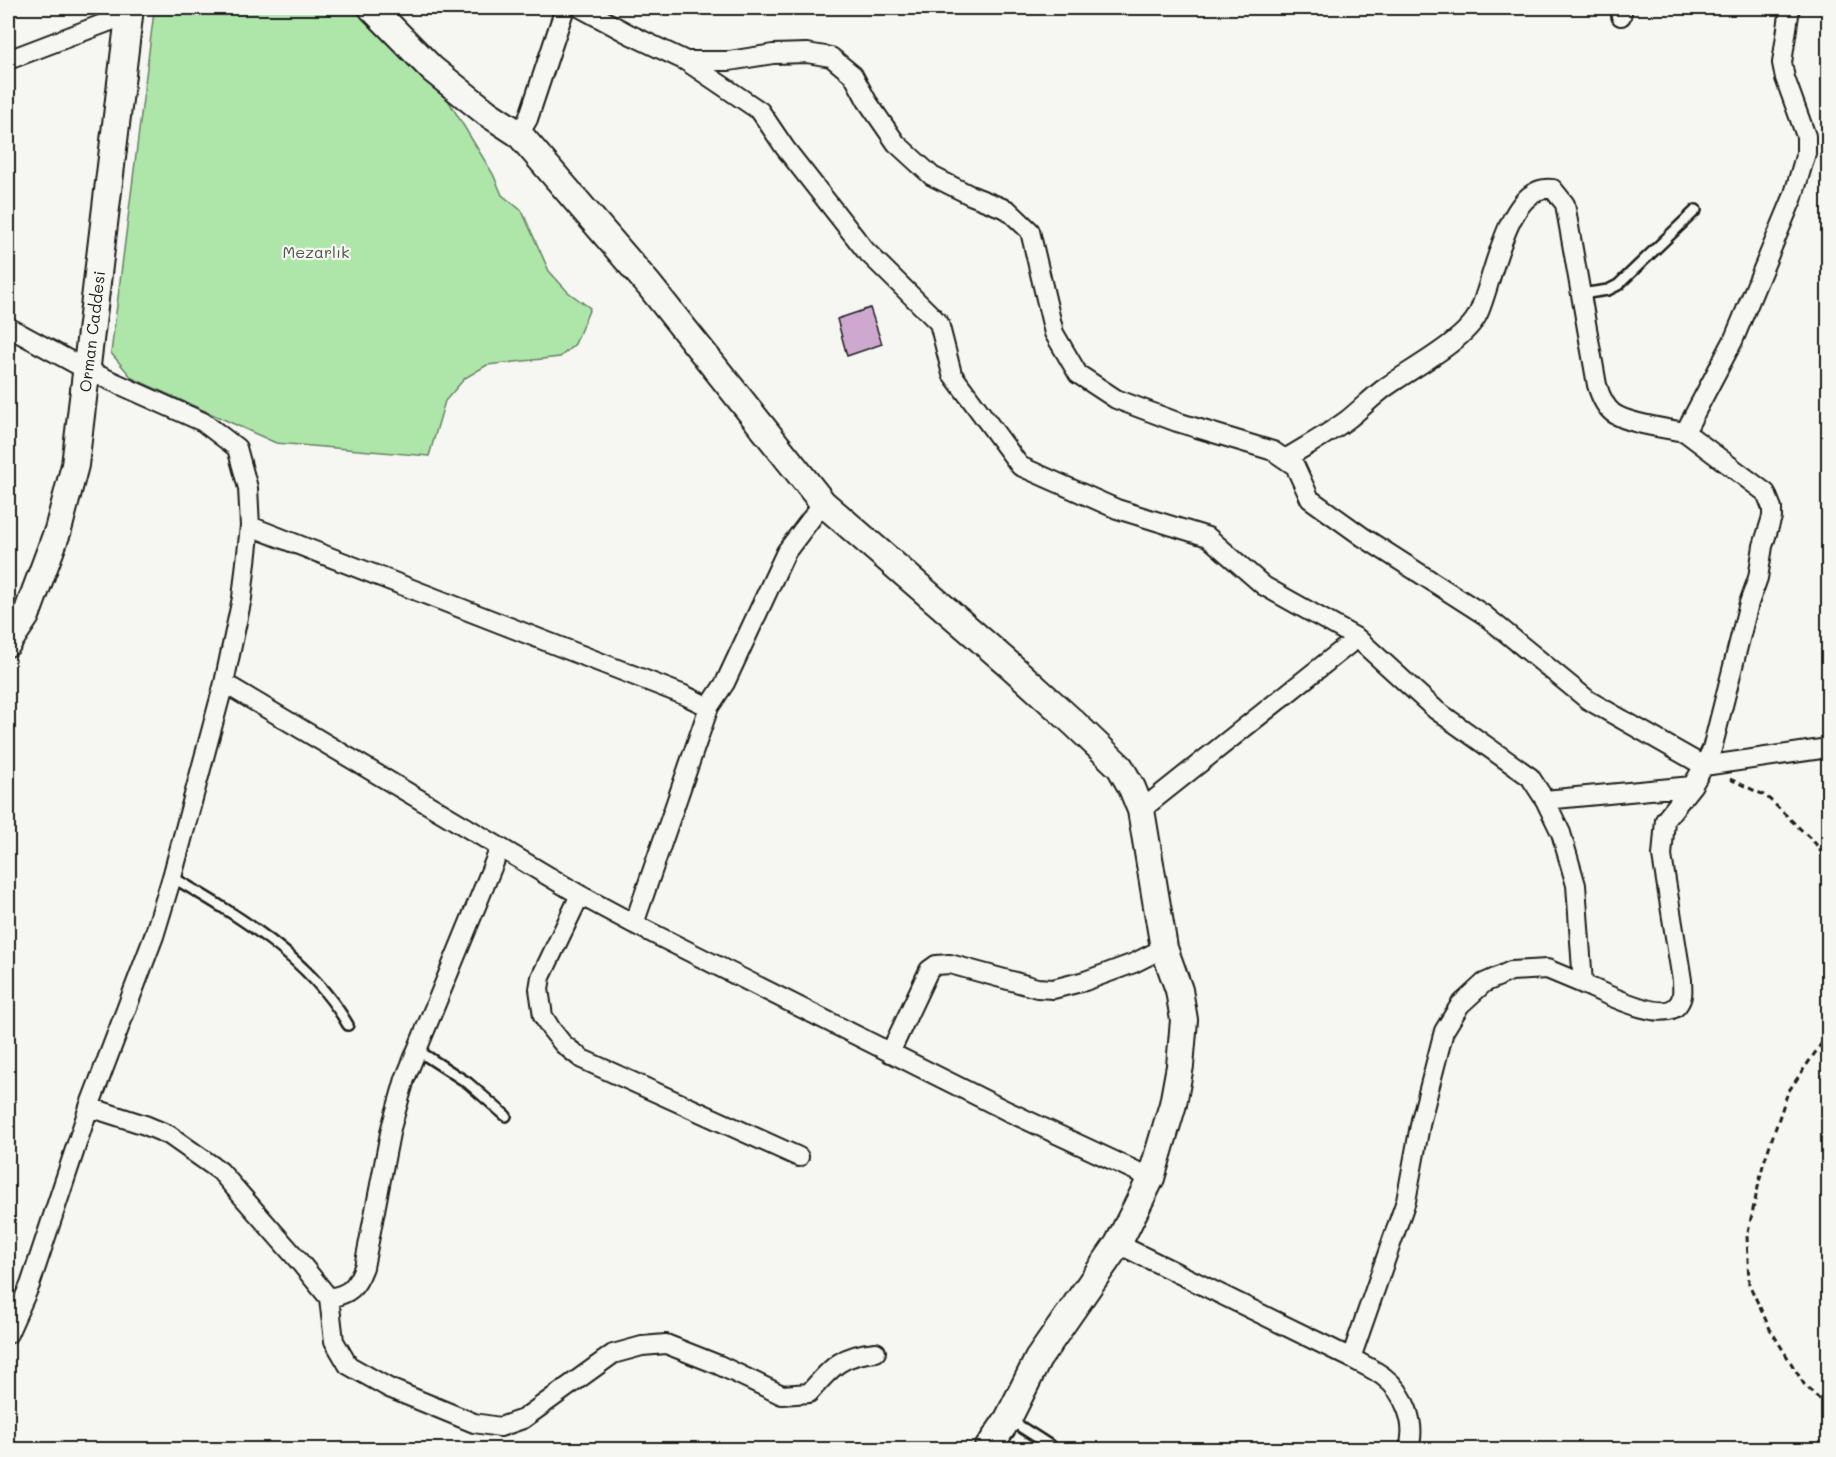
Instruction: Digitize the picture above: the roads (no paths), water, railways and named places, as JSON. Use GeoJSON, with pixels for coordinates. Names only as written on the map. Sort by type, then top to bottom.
{"type":"FeatureCollection","features":[{"type":"Feature","properties":{"kind":"street"},"geometry":{"type":"LineString","coordinates":[[372,8],[432,69],[487,113],[519,134],[649,285],[823,503],[1011,666],[1120,767],[1132,788],[1141,810],[1164,948],[1179,990],[1184,1020],[1180,1066],[1173,1104],[1151,1178],[1118,1244],[1038,1359],[1008,1419],[987,1449]]}},
{"type":"Feature","properties":{"kind":"street"},"geometry":{"type":"LineString","coordinates":[[519,134],[528,119],[565,8]]}},
{"type":"Feature","properties":{"kind":"street"},"geometry":{"type":"LineString","coordinates":[[580,8],[686,61],[760,111],[785,148],[865,250],[939,323],[952,374],[1020,466],[1117,509],[1208,537],[1264,586],[1357,638],[1436,710],[1530,777],[1545,800],[1561,833],[1576,885],[1583,984]]}},
{"type":"Feature","properties":{"kind":"street"},"geometry":{"type":"LineString","coordinates":[[1685,432],[1733,341],[1793,197],[1806,153],[1806,136],[1785,78],[1782,63],[1790,8]]}},
{"type":"Feature","properties":{"kind":"street"},"geometry":{"type":"LineString","coordinates":[[8,60],[130,11]]}},
{"type":"Feature","properties":{"kind":"street","name":"Orman Caddesi"},"geometry":{"type":"LineString","coordinates":[[8,643],[26,616],[58,530],[75,465],[130,11]]}},
{"type":"Feature","properties":{"kind":"street"},"geometry":{"type":"LineString","coordinates":[[686,61],[729,61],[785,53],[807,53],[831,57],[853,75],[867,101],[896,144],[932,176],[970,195],[1008,210],[1030,231],[1053,333],[1078,374],[1116,399],[1177,422],[1273,451],[1295,466],[1310,499],[1363,537],[1483,614],[1588,700],[1704,766],[1828,748]]}},
{"type":"Feature","properties":{"kind":"street"},"geometry":{"type":"LineString","coordinates":[[1285,459],[1346,420],[1383,389],[1468,329],[1478,314],[1508,227],[1520,205],[1532,193],[1542,188],[1553,189],[1565,204],[1597,385],[1602,401],[1613,413],[1627,419],[1685,432],[1766,493],[1773,508],[1763,546],[1758,578],[1749,603],[1712,748],[1692,786],[1665,820],[1662,856],[1682,980],[1679,1005],[1671,1011],[1661,1013],[1634,1005],[1547,969],[1511,970],[1484,983],[1460,1005],[1444,1031],[1421,1120],[1406,1201],[1351,1358]]}},
{"type":"Feature","properties":{"kind":"street"},"geometry":{"type":"LineString","coordinates":[[8,327],[87,370],[203,422],[237,448],[248,488],[250,526],[242,598],[224,683],[172,877],[154,936],[89,1107],[30,1285],[8,1334]]}},
{"type":"Feature","properties":{"kind":"street"},"geometry":{"type":"LineString","coordinates":[[634,924],[710,707],[725,683],[786,552],[823,503]]}},
{"type":"Feature","properties":{"kind":"street"},"geometry":{"type":"LineString","coordinates":[[250,526],[684,694],[710,707]]}},
{"type":"Feature","properties":{"kind":"street"},"geometry":{"type":"LineString","coordinates":[[1141,810],[1357,638]]}},
{"type":"Feature","properties":{"kind":"street"},"geometry":{"type":"LineString","coordinates":[[224,683],[500,848],[634,924],[1007,1112],[1151,1178]]}},
{"type":"Feature","properties":{"kind":"street"},"geometry":{"type":"LineString","coordinates":[[1545,800],[1692,786]]}},
{"type":"Feature","properties":{"kind":"street"},"geometry":{"type":"LineString","coordinates":[[328,1299],[345,1295],[358,1283],[364,1267],[391,1128],[405,1079],[500,848]]}},
{"type":"Feature","properties":{"kind":"street"},"geometry":{"type":"LineString","coordinates":[[580,895],[541,977],[540,1002],[543,1016],[562,1044],[582,1059],[799,1157]]}},
{"type":"Feature","properties":{"kind":"street"},"geometry":{"type":"LineString","coordinates":[[890,1053],[929,970],[936,965],[950,964],[1037,988],[1053,989],[1134,963],[1164,948]]}},
{"type":"Feature","properties":{"kind":"street"},"geometry":{"type":"LineString","coordinates":[[89,1107],[170,1135],[220,1171],[298,1260],[328,1299],[334,1341],[348,1365],[389,1388],[474,1423],[500,1427],[523,1419],[613,1354],[642,1346],[666,1344],[719,1365],[782,1395],[808,1393],[836,1363],[860,1353],[876,1352]]}},
{"type":"Feature","properties":{"kind":"street"},"geometry":{"type":"LineString","coordinates":[[1118,1244],[1351,1358],[1384,1377],[1402,1399],[1410,1422],[1411,1434],[1408,1449]]}},
{"type":"Feature","properties":{"kind":"lane"},"geometry":{"type":"LineString","coordinates":[[1581,294],[1608,290],[1618,285],[1696,210]]}},
{"type":"Feature","properties":{"kind":"lane"},"geometry":{"type":"LineString","coordinates":[[172,877],[244,922],[304,968],[324,989],[348,1025]]}},
{"type":"Feature","properties":{"kind":"lane"},"geometry":{"type":"LineString","coordinates":[[417,1050],[468,1083],[506,1116]]}},
{"type":"Feature","properties":{"kind":"lane"},"geometry":{"type":"LineString","coordinates":[[1008,1419],[1057,1449]]}},
{"type":"Feature","properties":{"kind":"park label","name":"Mezarlık"},"geometry":{"type":"Point","coordinates":[316,251]}}]}
